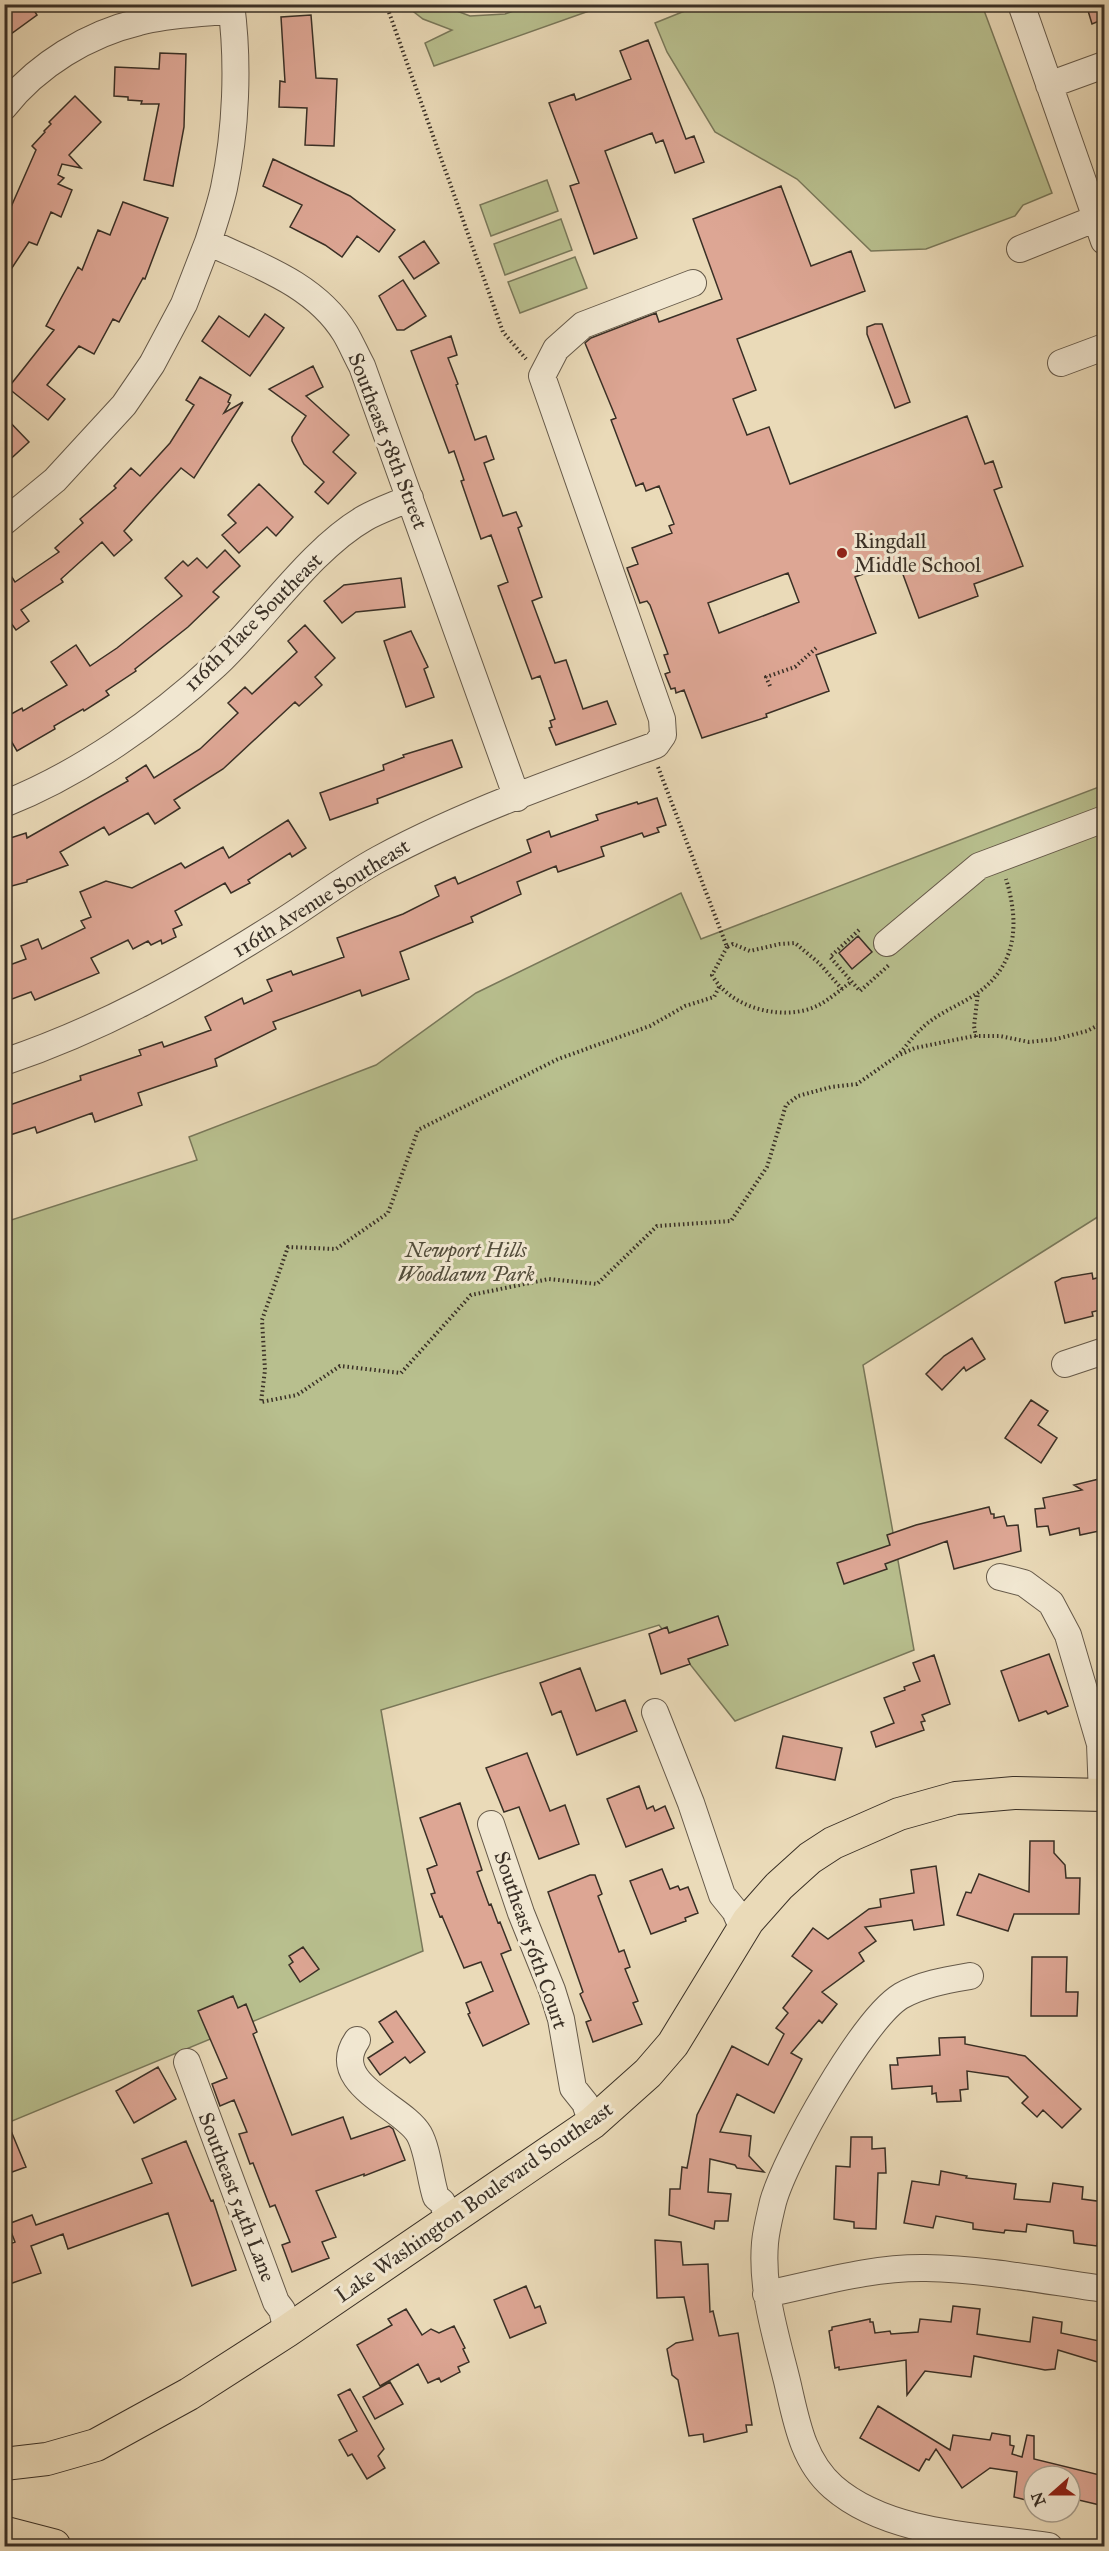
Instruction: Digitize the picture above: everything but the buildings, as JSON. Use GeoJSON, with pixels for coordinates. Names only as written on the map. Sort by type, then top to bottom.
{"type":"FeatureCollection","features":[{"type":"Feature","properties":{"kind":"highway"},"geometry":{"type":"LineString","coordinates":[[4,2533],[54,2547]]}},
{"type":"Feature","properties":{"kind":"main road","name":"Lake Washington Boulevard Southeast"},"geometry":{"type":"LineString","coordinates":[[4,2464],[47,2459],[96,2445],[189,2394],[287,2331],[592,2123],[648,2073],[673,2044],[743,1929],[778,1886],[810,1857],[860,1829],[899,1814],[956,1798],[1014,1793],[1103,1795]]}},
{"type":"Feature","properties":{"kind":"street"},"geometry":{"type":"LineString","coordinates":[[1020,249],[1101,230],[1021,4]]}},
{"type":"Feature","properties":{"kind":"street"},"geometry":{"type":"LineString","coordinates":[[4,107],[48,64],[109,31],[141,21],[231,7],[235,82],[232,138],[224,190],[208,242],[184,304],[152,364],[124,405],[55,480],[4,522]]}},
{"type":"Feature","properties":{"kind":"street"},"geometry":{"type":"LineString","coordinates":[[1049,85],[1104,65]]}},
{"type":"Feature","properties":{"kind":"street","name":"Southeast 58th Street"},"geometry":{"type":"LineString","coordinates":[[208,242],[302,288],[326,309],[338,324],[362,366],[517,798]]}},
{"type":"Feature","properties":{"kind":"street"},"geometry":{"type":"LineString","coordinates":[[642,750],[656,745],[663,735],[662,719],[542,376],[556,349],[584,325],[693,283]]}},
{"type":"Feature","properties":{"kind":"street"},"geometry":{"type":"LineString","coordinates":[[1061,363],[1104,347]]}},
{"type":"Feature","properties":{"kind":"street","name":"116th Place Southeast"},"geometry":{"type":"LineString","coordinates":[[4,804],[24,796],[93,758],[159,714],[224,657],[331,543],[364,519],[410,498]]}},
{"type":"Feature","properties":{"kind":"street","name":"116th Avenue Southeast"},"geometry":{"type":"LineString","coordinates":[[4,1062],[44,1049],[153,998],[218,962],[376,861],[420,838],[642,750]]}},
{"type":"Feature","properties":{"kind":"street"},"geometry":{"type":"LineString","coordinates":[[887,943],[979,866],[1104,819]]}},
{"type":"Feature","properties":{"kind":"street"},"geometry":{"type":"LineString","coordinates":[[1065,1364],[1104,1350]]}},
{"type":"Feature","properties":{"kind":"street"},"geometry":{"type":"LineString","coordinates":[[1000,1577],[1024,1583],[1051,1603],[1068,1635],[1100,1744],[1103,1795]]}},
{"type":"Feature","properties":{"kind":"street"},"geometry":{"type":"LineString","coordinates":[[655,1712],[691,1803],[722,1895],[735,1911],[743,1929]]}},
{"type":"Feature","properties":{"kind":"street","name":"Southeast 56th Court"},"geometry":{"type":"LineString","coordinates":[[491,1824],[521,1913],[561,2019],[573,2088],[585,2103],[592,2123]]}},
{"type":"Feature","properties":{"kind":"street"},"geometry":{"type":"LineString","coordinates":[[970,1976],[920,1987],[900,1996],[879,2014],[853,2049],[790,2163],[773,2201],[765,2242],[766,2294],[799,2434],[820,2474],[833,2488],[872,2512],[903,2523],[1049,2547]]}},
{"type":"Feature","properties":{"kind":"street"},"geometry":{"type":"LineString","coordinates":[[357,2040],[349,2057],[352,2071],[380,2102],[419,2134],[436,2197],[442,2202],[450,2221]]}},
{"type":"Feature","properties":{"kind":"street","name":"Southeast 54th Lane"},"geometry":{"type":"LineString","coordinates":[[187,2062],[276,2302],[282,2310],[287,2331]]}},
{"type":"Feature","properties":{"kind":"street"},"geometry":{"type":"LineString","coordinates":[[766,2294],[872,2272],[924,2268],[1104,2289]]}},
{"type":"Feature","properties":{"kind":"path"},"geometry":{"type":"LineString","coordinates":[[386,4],[503,332],[542,376]]}},
{"type":"Feature","properties":{"kind":"path"},"geometry":{"type":"LineString","coordinates":[[770,686],[766,677],[795,667],[816,648]]}},
{"type":"Feature","properties":{"kind":"path"},"geometry":{"type":"LineString","coordinates":[[642,750],[659,768],[727,947]]}},
{"type":"Feature","properties":{"kind":"path"},"geometry":{"type":"LineString","coordinates":[[897,1056],[922,1027],[979,992],[999,972],[1015,932],[1012,898],[999,859]]}},
{"type":"Feature","properties":{"kind":"path"},"geometry":{"type":"LineString","coordinates":[[842,989],[819,963],[795,944],[780,944],[750,951],[733,944],[727,947],[712,975],[719,987],[731,998],[751,1007],[773,1011],[797,1011],[815,1007],[842,989],[851,982]]}},
{"type":"Feature","properties":{"kind":"path"},"geometry":{"type":"LineString","coordinates":[[719,987],[714,997],[685,1006],[650,1026],[558,1059],[418,1130],[388,1213],[336,1249],[288,1247],[262,1320],[265,1370],[261,1402],[297,1395],[340,1366],[401,1373],[471,1295],[549,1279],[597,1284],[657,1226],[731,1221],[767,1167],[786,1105],[798,1096],[831,1087],[857,1084],[897,1056],[915,1048],[976,1036],[1000,1036],[1029,1042],[1047,1040],[1087,1031],[1104,1022]]}},
{"type":"Feature","properties":{"kind":"path"},"geometry":{"type":"LineString","coordinates":[[976,1036],[975,1009],[979,992]]}},
{"type":"Feature","properties":{"kind":"green space"},"geometry":{"type":"Polygon","coordinates":[[[702,4],[982,5],[1052,193],[1023,205],[1015,216],[926,249],[871,251],[797,179],[715,132],[667,52],[655,23],[702,4]]]}},
{"type":"Feature","properties":{"kind":"green space"},"geometry":{"type":"Polygon","coordinates":[[[405,5],[441,5],[470,16],[505,14],[530,5],[606,5],[434,66],[425,43],[452,30],[423,19],[405,5]]]}},
{"type":"Feature","properties":{"kind":"green space"},"geometry":{"type":"Polygon","coordinates":[[[547,180],[558,211],[491,236],[480,205],[547,180]]]}},
{"type":"Feature","properties":{"kind":"green space"},"geometry":{"type":"Polygon","coordinates":[[[561,219],[572,250],[505,275],[494,244],[561,219]]]}},
{"type":"Feature","properties":{"kind":"green space"},"geometry":{"type":"Polygon","coordinates":[[[575,257],[587,288],[520,313],[508,282],[575,257]]]}},
{"type":"Feature","properties":{"kind":"green space","name":"Newport Hills Woodlawn Park"},"geometry":{"type":"Polygon","coordinates":[[[1104,785],[1104,1213],[863,1365],[914,1650],[735,1721],[659,1625],[381,1710],[423,1951],[5,2124],[5,1222],[197,1160],[189,1137],[376,1065],[476,993],[681,893],[701,939],[1104,785]]]}},
{"type":"Feature","properties":{"kind":"place","name":"Ringdall Middle School"},"geometry":{"type":"Point","coordinates":[842,553]}}]}
